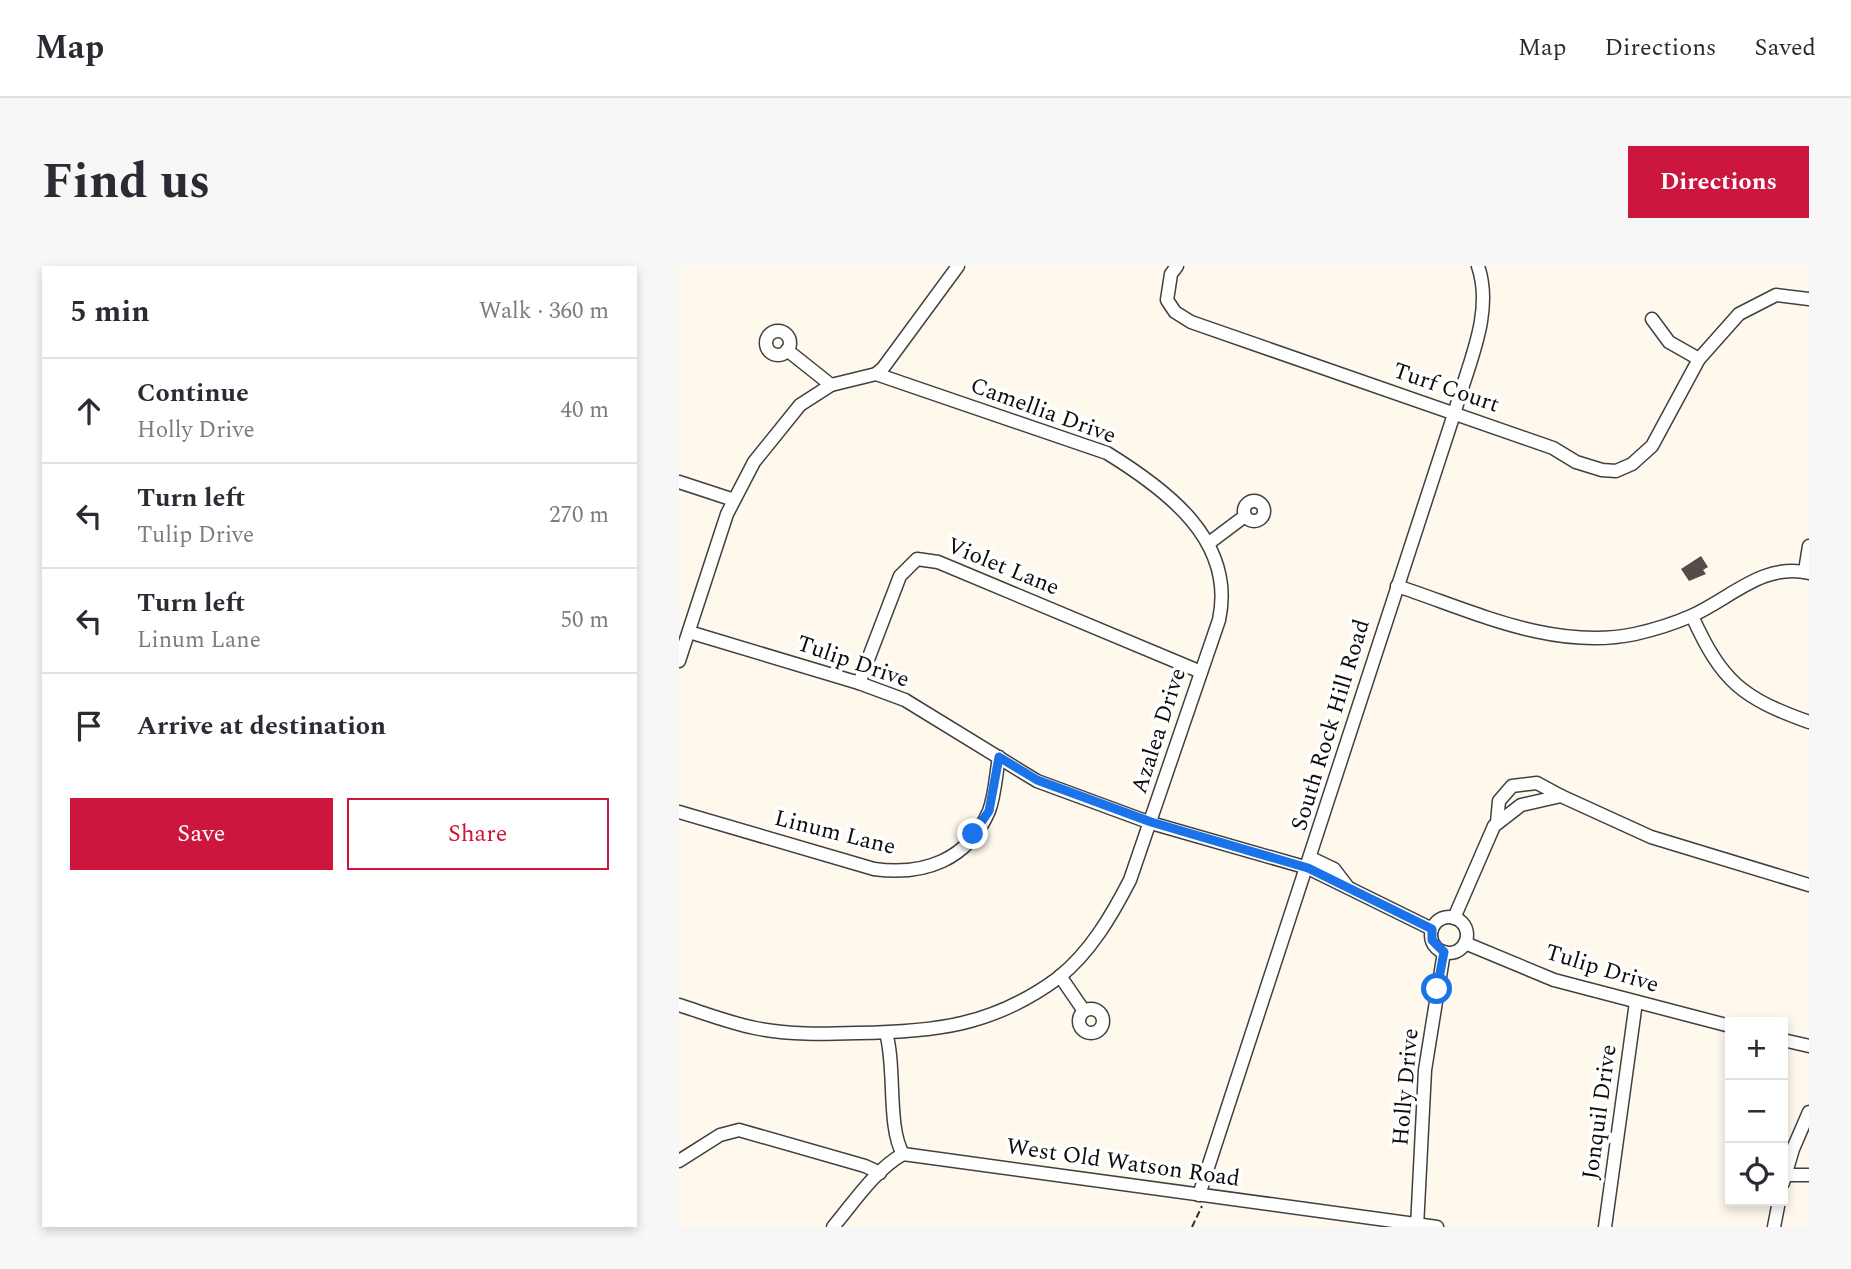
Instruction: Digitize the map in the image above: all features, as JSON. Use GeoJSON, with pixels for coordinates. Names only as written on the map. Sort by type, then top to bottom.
{"type":"FeatureCollection","features":[{"type":"Feature","properties":{"kind":"street"},"geometry":{"type":"LineString","coordinates":[[679,661],[734,500],[754,463],[800,405],[831,385],[876,374],[958,266]]}},
{"type":"Feature","properties":{"kind":"street","name":"Turf Court"},"geometry":{"type":"LineString","coordinates":[[1177,266],[1171,274],[1167,300],[1175,312],[1191,322],[1553,447],[1576,462],[1616,471],[1632,464],[1651,446],[1699,359],[1738,314],[1776,295],[1809,299]]}},
{"type":"Feature","properties":{"kind":"street","name":"South Rock Hill Road"},"geometry":{"type":"LineString","coordinates":[[1203,1196],[1454,414],[1484,311],[1485,289],[1478,266]]}},
{"type":"Feature","properties":{"kind":"street"},"geometry":{"type":"LineString","coordinates":[[1652,319],[1669,342],[1699,359]]}},
{"type":"Feature","properties":{"kind":"street"},"geometry":{"type":"LineString","coordinates":[[787,350],[831,385]]}},
{"type":"Feature","properties":{"kind":"street","name":"Camellia Drive"},"geometry":{"type":"LineString","coordinates":[[876,374],[1107,453],[1151,482],[1190,516],[1209,543]]}},
{"type":"Feature","properties":{"kind":"street"},"geometry":{"type":"LineString","coordinates":[[679,482],[734,500]]}},
{"type":"Feature","properties":{"kind":"street"},"geometry":{"type":"LineString","coordinates":[[1209,543],[1245,516]]}},
{"type":"Feature","properties":{"kind":"street","name":"Azalea Drive"},"geometry":{"type":"LineString","coordinates":[[679,1005],[756,1028],[822,1034],[925,1032],[975,1021],[1021,1002],[1060,976],[1112,916],[1151,822],[1223,601],[1219,564],[1209,543]]}},
{"type":"Feature","properties":{"kind":"street"},"geometry":{"type":"LineString","coordinates":[[1397,586],[1549,636],[1570,639],[1635,634],[1692,616],[1749,582],[1778,572],[1807,572],[1809,546]]}},
{"type":"Feature","properties":{"kind":"street","name":"Violet Lane"},"geometry":{"type":"LineString","coordinates":[[859,683],[900,576],[917,559],[938,562],[1201,672]]}},
{"type":"Feature","properties":{"kind":"street"},"geometry":{"type":"LineString","coordinates":[[1692,616],[1708,651],[1735,686],[1756,701],[1809,722]]}},
{"type":"Feature","properties":{"kind":"street","name":"Tulip Drive"},"geometry":{"type":"LineString","coordinates":[[689,632],[859,683],[905,701],[1037,780],[1151,822],[1310,863],[1347,886],[1432,929]]}},
{"type":"Feature","properties":{"kind":"street","name":"Linum Lane"},"geometry":{"type":"LineString","coordinates":[[679,812],[874,869],[896,872],[922,868],[954,857],[989,811],[999,757]]}},
{"type":"Feature","properties":{"kind":"street"},"geometry":{"type":"LineString","coordinates":[[1497,822],[1499,801],[1512,786],[1537,783],[1651,837],[1809,885]]}},
{"type":"Feature","properties":{"kind":"street"},"geometry":{"type":"LineString","coordinates":[[1454,918],[1490,831],[1497,822],[1525,803],[1561,796]]}},
{"type":"Feature","properties":{"kind":"street"},"geometry":{"type":"LineString","coordinates":[[1454,918],[1466,931],[1465,943],[1456,951],[1444,952],[1432,940],[1432,929],[1439,920],[1454,918]]}},
{"type":"Feature","properties":{"kind":"street","name":"Tulip Drive"},"geometry":{"type":"LineString","coordinates":[[1465,943],[1554,980],[1725,1025]]}},
{"type":"Feature","properties":{"kind":"street","name":"Holly Drive"},"geometry":{"type":"LineString","coordinates":[[1417,1226],[1425,1070],[1444,952]]}},
{"type":"Feature","properties":{"kind":"street"},"geometry":{"type":"LineString","coordinates":[[1060,976],[1084,1011]]}},
{"type":"Feature","properties":{"kind":"street","name":"Jonquil Drive"},"geometry":{"type":"LineString","coordinates":[[1605,1227],[1636,1003]]}},
{"type":"Feature","properties":{"kind":"street"},"geometry":{"type":"LineString","coordinates":[[833,1227],[880,1173],[904,1154],[896,1133],[891,1049],[886,1033]]}},
{"type":"Feature","properties":{"kind":"street"},"geometry":{"type":"LineString","coordinates":[[1788,1041],[1809,1046]]}},
{"type":"Feature","properties":{"kind":"street"},"geometry":{"type":"LineString","coordinates":[[1807,1116],[1809,1135]]}},
{"type":"Feature","properties":{"kind":"street"},"geometry":{"type":"LineString","coordinates":[[1788,1168],[1807,1116]]}},
{"type":"Feature","properties":{"kind":"street"},"geometry":{"type":"LineString","coordinates":[[679,1161],[720,1135],[739,1130],[865,1166],[880,1173]]}},
{"type":"Feature","properties":{"kind":"street","name":"West Old Watson Road"},"geometry":{"type":"LineString","coordinates":[[904,1154],[1437,1227]]}},
{"type":"Feature","properties":{"kind":"street"},"geometry":{"type":"LineString","coordinates":[[1788,1178],[1809,1175]]}},
{"type":"Feature","properties":{"kind":"street"},"geometry":{"type":"LineString","coordinates":[[1774,1227],[1778,1206]]}},
{"type":"Feature","properties":{"kind":"path"},"geometry":{"type":"LineString","coordinates":[[1192,1227],[1203,1196]]}},
{"type":"Feature","properties":{"kind":"building"},"geometry":{"type":"Polygon","coordinates":[[[1701,556],[1708,567],[1703,570],[1706,574],[1689,581],[1681,569],[1701,556]]]}},
{"type":"Feature","properties":{"kind":"route"},"geometry":{"type":"LineString","coordinates":[[973,834],[989,811],[999,757],[1037,780],[1151,822],[1308,868],[1432,929],[1435,946],[1444,952],[1437,989]]}}]}
